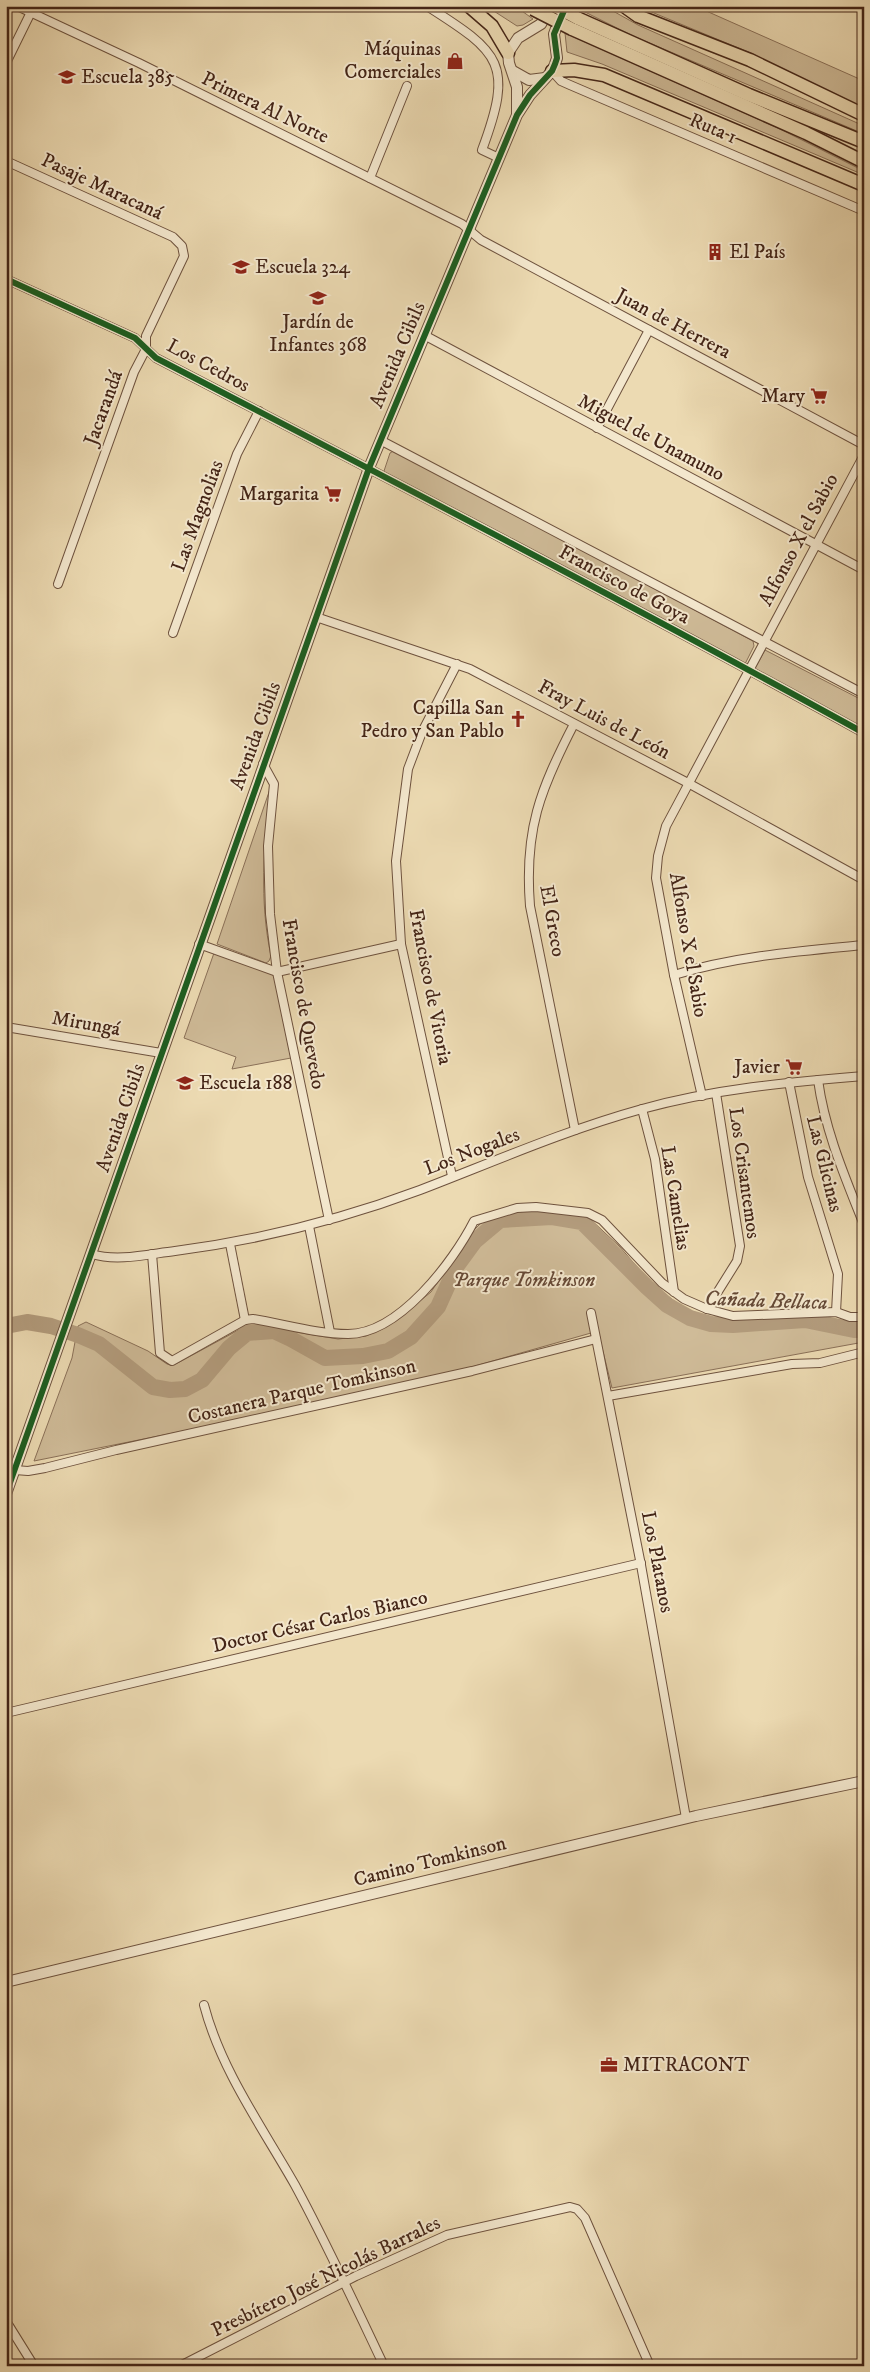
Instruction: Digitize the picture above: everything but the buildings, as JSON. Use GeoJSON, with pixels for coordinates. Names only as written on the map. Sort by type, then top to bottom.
{"type":"FeatureCollection","features":[{"type":"Feature","properties":{"kind":"highway"},"geometry":{"type":"LineString","coordinates":[[469,6],[492,26],[508,53]]}},
{"type":"Feature","properties":{"kind":"highway"},"geometry":{"type":"LineString","coordinates":[[553,6],[575,23],[864,162]]}},
{"type":"Feature","properties":{"kind":"highway"},"geometry":{"type":"LineString","coordinates":[[624,6],[638,16],[750,60],[864,115]]}},
{"type":"Feature","properties":{"kind":"highway"},"geometry":{"type":"LineString","coordinates":[[531,8],[575,23],[864,142]]}},
{"type":"Feature","properties":{"kind":"highway"},"geometry":{"type":"LineString","coordinates":[[548,75],[586,70],[604,75],[864,185]]}},
{"type":"Feature","properties":{"kind":"street","name":"Primera Al Norte"},"geometry":{"type":"LineString","coordinates":[[17,6],[32,9],[462,224],[468,230]]}},
{"type":"Feature","properties":{"kind":"street"},"geometry":{"type":"LineString","coordinates":[[427,6],[476,38],[490,55],[500,88],[496,109],[482,150],[499,158]]}},
{"type":"Feature","properties":{"kind":"street"},"geometry":{"type":"LineString","coordinates":[[508,53],[518,38],[541,24],[553,6]]}},
{"type":"Feature","properties":{"kind":"street","name":"Avenida Cibils"},"geometry":{"type":"LineString","coordinates":[[6,1494],[369,468],[518,115],[530,94],[548,75],[557,58],[555,28],[566,6]]}},
{"type":"Feature","properties":{"kind":"street"},"geometry":{"type":"LineString","coordinates":[[6,63],[32,9]]}},
{"type":"Feature","properties":{"kind":"street","name":"Avenida Cibils"},"geometry":{"type":"LineString","coordinates":[[508,53],[517,87],[518,115]]}},
{"type":"Feature","properties":{"kind":"street"},"geometry":{"type":"LineString","coordinates":[[512,70],[518,76],[529,80],[548,75]]}},
{"type":"Feature","properties":{"kind":"street","name":"Ruta 1"},"geometry":{"type":"LineString","coordinates":[[548,75],[864,211]]}},
{"type":"Feature","properties":{"kind":"street"},"geometry":{"type":"LineString","coordinates":[[370,178],[407,86]]}},
{"type":"Feature","properties":{"kind":"street","name":"Pasaje Maracaná"},"geometry":{"type":"LineString","coordinates":[[6,161],[173,237],[182,246]]}},
{"type":"Feature","properties":{"kind":"street","name":"Juan de Herrera"},"geometry":{"type":"LineString","coordinates":[[468,230],[481,240],[864,445]]}},
{"type":"Feature","properties":{"kind":"street","name":"Jacarandá"},"geometry":{"type":"LineString","coordinates":[[58,584],[134,372],[146,349],[146,336],[184,256],[182,246]]}},
{"type":"Feature","properties":{"kind":"street","name":"Los Cedros"},"geometry":{"type":"LineString","coordinates":[[6,279],[135,338],[156,358],[369,468]]}},
{"type":"Feature","properties":{"kind":"street"},"geometry":{"type":"LineString","coordinates":[[598,428],[649,330]]}},
{"type":"Feature","properties":{"kind":"street","name":"Miguel de Unamuno"},"geometry":{"type":"LineString","coordinates":[[424,335],[864,570]]}},
{"type":"Feature","properties":{"kind":"street","name":"Las Magnolias"},"geometry":{"type":"LineString","coordinates":[[173,633],[237,454],[259,412]]}},
{"type":"Feature","properties":{"kind":"street","name":"Francisco de Goya"},"geometry":{"type":"LineString","coordinates":[[380,440],[864,694]]}},
{"type":"Feature","properties":{"kind":"street","name":"Alfonso X el Sabio"},"geometry":{"type":"LineString","coordinates":[[763,640],[864,455]]}},
{"type":"Feature","properties":{"kind":"street","name":"Francisco de Goya"},"geometry":{"type":"LineString","coordinates":[[369,468],[748,669],[864,733]]}},
{"type":"Feature","properties":{"kind":"street","name":"Fray Luis de León"},"geometry":{"type":"LineString","coordinates":[[316,616],[470,668],[688,783],[864,880]]}},
{"type":"Feature","properties":{"kind":"street"},"geometry":{"type":"LineString","coordinates":[[748,669],[763,640]]}},
{"type":"Feature","properties":{"kind":"street","name":"Francisco de Vitoria"},"geometry":{"type":"LineString","coordinates":[[452,1176],[401,944],[396,860],[408,769],[422,732],[457,664]]}},
{"type":"Feature","properties":{"kind":"street","name":"Alfonso X el Sabio"},"geometry":{"type":"LineString","coordinates":[[702,1096],[674,975],[656,878],[658,856],[666,826],[748,669]]}},
{"type":"Feature","properties":{"kind":"street","name":"El Greco"},"geometry":{"type":"LineString","coordinates":[[574,724],[540,795],[530,839],[528,873],[530,906],[575,1130]]}},
{"type":"Feature","properties":{"kind":"street","name":"Francisco de Quevedo"},"geometry":{"type":"LineString","coordinates":[[263,764],[274,784],[268,846],[270,914],[277,972],[329,1220]]}},
{"type":"Feature","properties":{"kind":"street"},"geometry":{"type":"LineString","coordinates":[[199,944],[277,972],[401,944]]}},
{"type":"Feature","properties":{"kind":"street"},"geometry":{"type":"LineString","coordinates":[[674,975],[699,967],[771,955],[864,945]]}},
{"type":"Feature","properties":{"kind":"street","name":"Mirungá"},"geometry":{"type":"LineString","coordinates":[[6,1026],[161,1053]]}},
{"type":"Feature","properties":{"kind":"street","name":"Los Nogales"},"geometry":{"type":"LineString","coordinates":[[92,1254],[111,1258],[230,1244],[309,1226],[420,1190],[452,1176],[575,1130],[642,1109],[716,1093],[789,1082],[864,1076]]}},
{"type":"Feature","properties":{"kind":"street"},"geometry":{"type":"LineString","coordinates":[[818,1080],[822,1111],[830,1137],[864,1225]]}},
{"type":"Feature","properties":{"kind":"street","name":"Las Glicinas"},"geometry":{"type":"LineString","coordinates":[[789,1082],[808,1177],[838,1274],[836,1312]]}},
{"type":"Feature","properties":{"kind":"street","name":"Los Crisantemos"},"geometry":{"type":"LineString","coordinates":[[707,1309],[737,1261],[740,1246],[716,1093]]}},
{"type":"Feature","properties":{"kind":"street","name":"Las Camelias"},"geometry":{"type":"LineString","coordinates":[[642,1109],[654,1159],[674,1292]]}},
{"type":"Feature","properties":{"kind":"street"},"geometry":{"type":"LineString","coordinates":[[152,1254],[160,1353],[168,1360],[177,1359],[245,1320],[253,1319],[349,1334],[362,1331],[395,1315],[416,1299],[440,1274],[474,1221],[517,1208],[557,1209],[588,1213],[595,1216],[602,1220],[642,1264],[674,1292],[707,1309],[733,1316],[836,1312],[850,1317],[864,1317]]}},
{"type":"Feature","properties":{"kind":"street"},"geometry":{"type":"LineString","coordinates":[[309,1226],[330,1332]]}},
{"type":"Feature","properties":{"kind":"street"},"geometry":{"type":"LineString","coordinates":[[230,1244],[245,1320]]}},
{"type":"Feature","properties":{"kind":"street","name":"Los Platanos"},"geometry":{"type":"LineString","coordinates":[[591,1313],[640,1563],[686,1818]]}},
{"type":"Feature","properties":{"kind":"street","name":"Costanera Parque Tomkinson"},"geometry":{"type":"LineString","coordinates":[[15,1470],[28,1471],[45,1468],[116,1450],[472,1371],[596,1338]]}},
{"type":"Feature","properties":{"kind":"street"},"geometry":{"type":"LineString","coordinates":[[608,1396],[792,1364],[820,1363],[864,1352]]}},
{"type":"Feature","properties":{"kind":"street","name":"Doctor César Carlos Bianco"},"geometry":{"type":"LineString","coordinates":[[6,1713],[640,1563]]}},
{"type":"Feature","properties":{"kind":"street","name":"Camino Tomkinson"},"geometry":{"type":"LineString","coordinates":[[6,1982],[686,1818],[864,1781]]}},
{"type":"Feature","properties":{"kind":"street"},"geometry":{"type":"LineString","coordinates":[[204,2005],[212,2032],[224,2059],[296,2187],[384,2366]]}},
{"type":"Feature","properties":{"kind":"street","name":"Presbítero José Nicolás Barrales"},"geometry":{"type":"LineString","coordinates":[[180,2366],[344,2282],[447,2235],[544,2211],[570,2207],[577,2209],[585,2218],[650,2366]]}},
{"type":"Feature","properties":{"kind":"street"},"geometry":{"type":"LineString","coordinates":[[6,2321],[34,2366]]}},
{"type":"Feature","properties":{"kind":"green space"},"geometry":{"type":"Polygon","coordinates":[[[486,6],[515,6],[533,19],[517,26],[486,6]]]}},
{"type":"Feature","properties":{"kind":"green space"},"geometry":{"type":"Polygon","coordinates":[[[578,6],[604,6],[638,25],[864,126],[864,134],[633,36],[577,8],[578,6]]]}},
{"type":"Feature","properties":{"kind":"green space"},"geometry":{"type":"Polygon","coordinates":[[[637,6],[695,6],[864,81],[864,111],[822,92],[753,54],[637,6]]]}},
{"type":"Feature","properties":{"kind":"green space"},"geometry":{"type":"Polygon","coordinates":[[[565,33],[778,128],[864,171],[864,175],[602,64],[567,52],[565,33]]]}},
{"type":"Feature","properties":{"kind":"green space"},"geometry":{"type":"Polygon","coordinates":[[[395,450],[753,641],[754,646],[745,664],[386,474],[384,471],[390,453],[395,450]]]}},
{"type":"Feature","properties":{"kind":"green space"},"geometry":{"type":"Polygon","coordinates":[[[765,650],[864,701],[864,730],[754,670],[765,650]]]}},
{"type":"Feature","properties":{"kind":"green space"},"geometry":{"type":"Polygon","coordinates":[[[270,789],[266,831],[264,893],[267,935],[271,956],[266,963],[217,944],[270,789]]]}},
{"type":"Feature","properties":{"kind":"green space"},"geometry":{"type":"Polygon","coordinates":[[[214,953],[271,973],[274,976],[291,1058],[232,1069],[236,1057],[184,1038],[214,953]]]}},
{"type":"Feature","properties":{"kind":"green space","name":"Parque Tomkinson"},"geometry":{"type":"Polygon","coordinates":[[[519,1210],[557,1212],[588,1217],[619,1246],[652,1284],[694,1316],[715,1321],[817,1316],[864,1324],[864,1342],[612,1388],[598,1331],[454,1372],[318,1404],[34,1461],[72,1358],[78,1326],[86,1322],[148,1351],[167,1364],[174,1365],[244,1327],[260,1326],[338,1339],[366,1336],[395,1321],[431,1292],[469,1235],[482,1222],[519,1210]]]}},
{"type":"Feature","properties":{"kind":"waterway","name":"Cañada Bellaca"},"geometry":{"type":"LineString","coordinates":[[6,1326],[27,1322],[51,1326],[78,1335],[99,1344],[153,1387],[170,1390],[185,1389],[202,1380],[229,1348],[247,1333],[274,1331],[325,1358],[363,1356],[388,1351],[411,1337],[438,1307],[456,1267],[475,1241],[500,1220],[552,1217],[582,1222],[667,1305],[690,1318],[711,1324],[733,1325],[805,1320],[854,1330],[864,1330]]}},
{"type":"Feature","properties":{"kind":"cycle path"},"geometry":{"type":"LineString","coordinates":[[6,1494],[369,468],[517,115],[530,95],[552,71],[555,64],[557,58],[554,34],[566,6]]}},
{"type":"Feature","properties":{"kind":"cycle path"},"geometry":{"type":"LineString","coordinates":[[6,279],[135,338],[156,358],[600,590],[864,733]]}},
{"type":"Feature","properties":{"kind":"place","name":"Máquinas Comerciales"},"geometry":{"type":"Point","coordinates":[455,61]}},
{"type":"Feature","properties":{"kind":"place","name":"Escuela 385"},"geometry":{"type":"Point","coordinates":[67,77]}},
{"type":"Feature","properties":{"kind":"place","name":"El País"},"geometry":{"type":"Point","coordinates":[715,252]}},
{"type":"Feature","properties":{"kind":"place","name":"Escuela 324"},"geometry":{"type":"Point","coordinates":[241,267]}},
{"type":"Feature","properties":{"kind":"place","name":"Jardín de Infantes 368"},"geometry":{"type":"Point","coordinates":[318,298]}},
{"type":"Feature","properties":{"kind":"place","name":"Mary"},"geometry":{"type":"Point","coordinates":[819,396]}},
{"type":"Feature","properties":{"kind":"place","name":"Margarita"},"geometry":{"type":"Point","coordinates":[333,494]}},
{"type":"Feature","properties":{"kind":"place","name":"Capilla San Pedro y San Pablo"},"geometry":{"type":"Point","coordinates":[518,719]}},
{"type":"Feature","properties":{"kind":"place","name":"Javier"},"geometry":{"type":"Point","coordinates":[794,1067]}},
{"type":"Feature","properties":{"kind":"place","name":"Escuela 188"},"geometry":{"type":"Point","coordinates":[185,1083]}},
{"type":"Feature","properties":{"kind":"place","name":"MITRACONT"},"geometry":{"type":"Point","coordinates":[609,2065]}}]}
